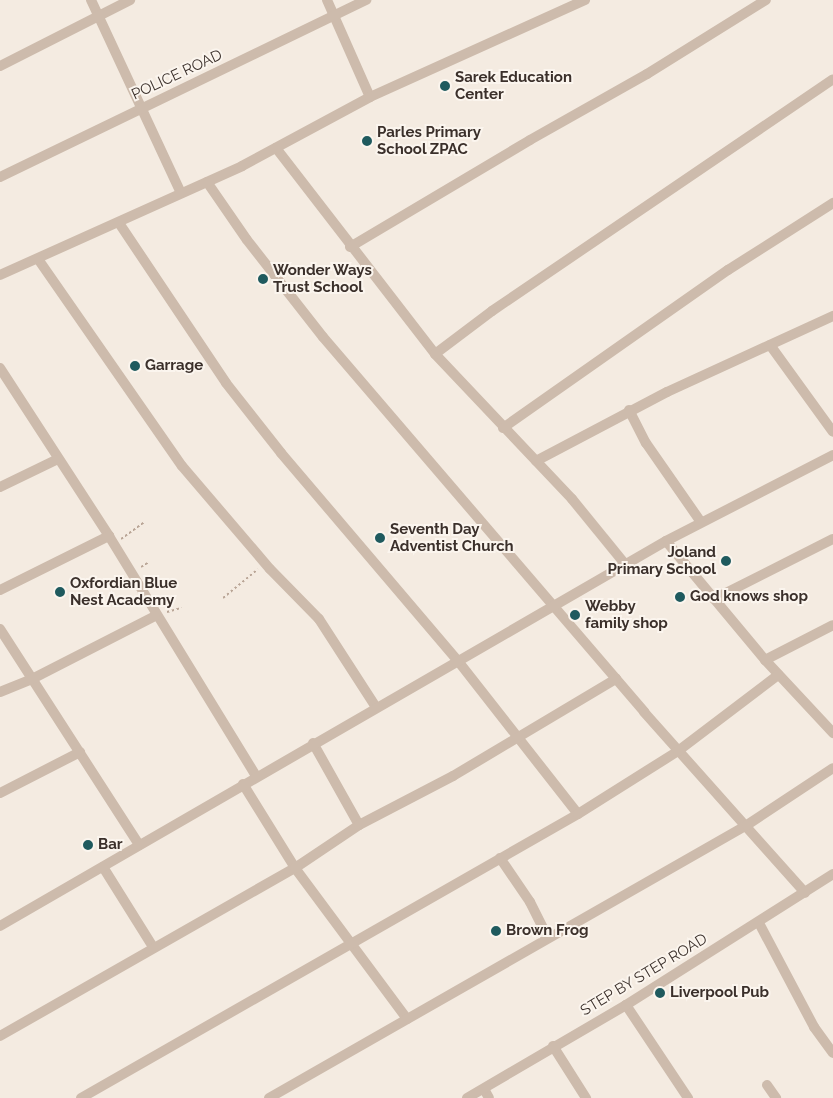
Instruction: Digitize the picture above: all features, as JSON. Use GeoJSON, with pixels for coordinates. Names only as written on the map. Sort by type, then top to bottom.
{"type":"FeatureCollection","features":[{"type":"Feature","properties":{"kind":"street"},"geometry":{"type":"LineString","coordinates":[[92,0],[181,193]]}},
{"type":"Feature","properties":{"kind":"street"},"geometry":{"type":"LineString","coordinates":[[0,66],[130,0]]}},
{"type":"Feature","properties":{"kind":"street"},"geometry":{"type":"LineString","coordinates":[[327,0],[370,97]]}},
{"type":"Feature","properties":{"kind":"street","name":"POLICE ROAD"},"geometry":{"type":"LineString","coordinates":[[0,177],[141,107],[366,0]]}},
{"type":"Feature","properties":{"kind":"street"},"geometry":{"type":"LineString","coordinates":[[0,275],[207,182],[276,148],[370,97],[585,0]]}},
{"type":"Feature","properties":{"kind":"street"},"geometry":{"type":"LineString","coordinates":[[350,247],[530,140],[647,74],[766,0]]}},
{"type":"Feature","properties":{"kind":"street"},"geometry":{"type":"LineString","coordinates":[[435,354],[492,311],[833,79]]}},
{"type":"Feature","properties":{"kind":"street"},"geometry":{"type":"LineString","coordinates":[[276,148],[350,247],[435,354],[593,523],[625,564]]}},
{"type":"Feature","properties":{"kind":"street"},"geometry":{"type":"LineString","coordinates":[[207,182],[247,240],[323,336],[678,752],[747,825],[804,893]]}},
{"type":"Feature","properties":{"kind":"street"},"geometry":{"type":"LineString","coordinates":[[503,428],[728,270],[833,203]]}},
{"type":"Feature","properties":{"kind":"street"},"geometry":{"type":"LineString","coordinates":[[119,223],[226,384],[281,453],[458,661],[518,739],[548,772],[578,814]]}},
{"type":"Feature","properties":{"kind":"street"},"geometry":{"type":"LineString","coordinates":[[38,259],[182,466],[264,563],[319,619],[376,707]]}},
{"type":"Feature","properties":{"kind":"street"},"geometry":{"type":"LineString","coordinates":[[536,461],[629,410],[833,316]]}},
{"type":"Feature","properties":{"kind":"street"},"geometry":{"type":"LineString","coordinates":[[770,344],[833,432]]}},
{"type":"Feature","properties":{"kind":"street"},"geometry":{"type":"LineString","coordinates":[[0,368],[3,379],[56,460],[112,540],[155,616],[256,776]]}},
{"type":"Feature","properties":{"kind":"street"},"geometry":{"type":"LineString","coordinates":[[629,410],[646,443],[701,522]]}},
{"type":"Feature","properties":{"kind":"street"},"geometry":{"type":"LineString","coordinates":[[0,926],[313,743],[555,607],[666,540],[833,455]]}},
{"type":"Feature","properties":{"kind":"street"},"geometry":{"type":"LineString","coordinates":[[0,487],[56,460]]}},
{"type":"Feature","properties":{"kind":"street"},"geometry":{"type":"LineString","coordinates":[[0,590],[112,540]]}},
{"type":"Feature","properties":{"kind":"street"},"geometry":{"type":"LineString","coordinates":[[666,540],[765,660],[833,734]]}},
{"type":"Feature","properties":{"kind":"street"},"geometry":{"type":"LineString","coordinates":[[714,599],[833,540]]}},
{"type":"Feature","properties":{"kind":"street"},"geometry":{"type":"LineString","coordinates":[[0,692],[32,679],[155,616]]}},
{"type":"Feature","properties":{"kind":"street"},"geometry":{"type":"LineString","coordinates":[[765,660],[833,624]]}},
{"type":"Feature","properties":{"kind":"street"},"geometry":{"type":"LineString","coordinates":[[0,629],[139,845]]}},
{"type":"Feature","properties":{"kind":"street"},"geometry":{"type":"LineString","coordinates":[[81,1098],[578,814],[678,752],[778,675]]}},
{"type":"Feature","properties":{"kind":"street"},"geometry":{"type":"LineString","coordinates":[[0,1036],[153,947],[295,868],[359,825],[518,739],[616,678]]}},
{"type":"Feature","properties":{"kind":"street"},"geometry":{"type":"LineString","coordinates":[[313,743],[359,825]]}},
{"type":"Feature","properties":{"kind":"street"},"geometry":{"type":"LineString","coordinates":[[0,793],[80,752]]}},
{"type":"Feature","properties":{"kind":"street"},"geometry":{"type":"LineString","coordinates":[[269,1098],[747,825],[833,768]]}},
{"type":"Feature","properties":{"kind":"street"},"geometry":{"type":"LineString","coordinates":[[243,784],[295,868],[407,1019]]}},
{"type":"Feature","properties":{"kind":"street"},"geometry":{"type":"LineString","coordinates":[[500,858],[530,902],[548,938]]}},
{"type":"Feature","properties":{"kind":"street"},"geometry":{"type":"LineString","coordinates":[[103,867],[153,947]]}},
{"type":"Feature","properties":{"kind":"street","name":"STEP BY STEP ROAD"},"geometry":{"type":"LineString","coordinates":[[467,1098],[486,1093],[553,1046],[759,923],[833,874]]}},
{"type":"Feature","properties":{"kind":"street"},"geometry":{"type":"LineString","coordinates":[[759,923],[814,1026],[833,1053]]}},
{"type":"Feature","properties":{"kind":"street"},"geometry":{"type":"LineString","coordinates":[[626,1004],[688,1098]]}},
{"type":"Feature","properties":{"kind":"street"},"geometry":{"type":"LineString","coordinates":[[553,1046],[586,1098]]}},
{"type":"Feature","properties":{"kind":"street"},"geometry":{"type":"LineString","coordinates":[[767,1085],[776,1098]]}},
{"type":"Feature","properties":{"kind":"path"},"geometry":{"type":"LineString","coordinates":[[112,540],[144,522]]}},
{"type":"Feature","properties":{"kind":"path"},"geometry":{"type":"LineString","coordinates":[[223,598],[264,563]]}},
{"type":"Feature","properties":{"kind":"place","name":"Sarek Education Center"},"geometry":{"type":"Point","coordinates":[445,86]}},
{"type":"Feature","properties":{"kind":"place","name":"Parles Primary School ZPAC"},"geometry":{"type":"Point","coordinates":[367,141]}},
{"type":"Feature","properties":{"kind":"place","name":"Wonder Ways Trust School"},"geometry":{"type":"Point","coordinates":[263,279]}},
{"type":"Feature","properties":{"kind":"place","name":"Garrage"},"geometry":{"type":"Point","coordinates":[135,366]}},
{"type":"Feature","properties":{"kind":"place","name":"Seventh Day Adventist Church"},"geometry":{"type":"Point","coordinates":[380,538]}},
{"type":"Feature","properties":{"kind":"place","name":"Joland Primary School"},"geometry":{"type":"Point","coordinates":[726,561]}},
{"type":"Feature","properties":{"kind":"place","name":"Oxfordian Blue Nest Academy"},"geometry":{"type":"Point","coordinates":[60,592]}},
{"type":"Feature","properties":{"kind":"place","name":"God knows shop"},"geometry":{"type":"Point","coordinates":[680,597]}},
{"type":"Feature","properties":{"kind":"place","name":"Webby family shop"},"geometry":{"type":"Point","coordinates":[575,615]}},
{"type":"Feature","properties":{"kind":"place","name":"Bar"},"geometry":{"type":"Point","coordinates":[88,845]}},
{"type":"Feature","properties":{"kind":"place","name":"Brown Frog"},"geometry":{"type":"Point","coordinates":[496,931]}},
{"type":"Feature","properties":{"kind":"place","name":"Liverpool Pub"},"geometry":{"type":"Point","coordinates":[660,993]}}]}
